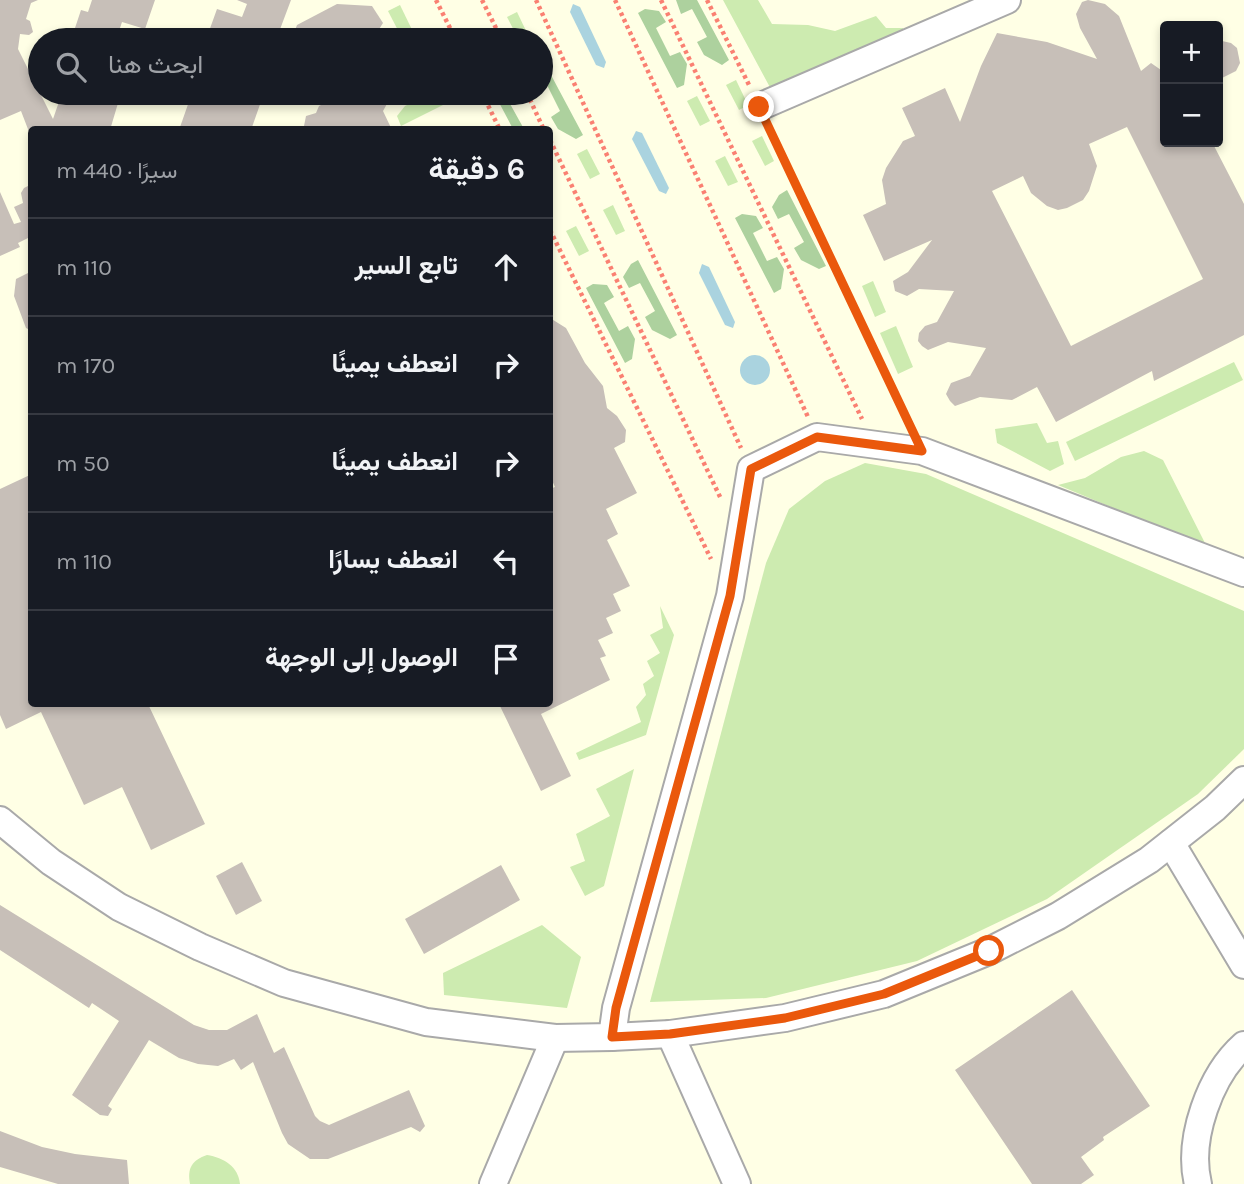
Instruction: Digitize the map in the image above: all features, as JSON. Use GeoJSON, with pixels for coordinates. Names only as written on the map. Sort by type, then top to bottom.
{"type":"FeatureCollection","features":[{"type":"Feature","properties":{"kind":"lane"},"geometry":{"type":"LineString","coordinates":[[759,107],[1007,0]]}},
{"type":"Feature","properties":{"kind":"lane"},"geometry":{"type":"LineString","coordinates":[[612,1037],[616,1008],[730,596],[751,469],[817,437],[922,451],[1244,573]]}},
{"type":"Feature","properties":{"kind":"lane"},"geometry":{"type":"LineString","coordinates":[[0,820],[51,862],[118,907],[200,947],[284,983],[426,1023],[555,1038],[612,1037],[670,1034],[785,1018],[884,994],[989,951],[1046,922],[1149,860],[1215,808],[1244,780]]}},
{"type":"Feature","properties":{"kind":"lane"},"geometry":{"type":"LineString","coordinates":[[1171,843],[1244,964]]}},
{"type":"Feature","properties":{"kind":"lane"},"geometry":{"type":"LineString","coordinates":[[670,1034],[737,1184]]}},
{"type":"Feature","properties":{"kind":"lane"},"geometry":{"type":"LineString","coordinates":[[493,1184],[555,1038]]}},
{"type":"Feature","properties":{"kind":"lane"},"geometry":{"type":"LineString","coordinates":[[1198,1184],[1194,1168],[1202,1109],[1230,1056],[1244,1045]]}},
{"type":"Feature","properties":{"kind":"path"},"geometry":{"type":"LineString","coordinates":[[436,0],[450,28]]}},
{"type":"Feature","properties":{"kind":"path"},"geometry":{"type":"LineString","coordinates":[[482,0],[496,28]]}},
{"type":"Feature","properties":{"kind":"path"},"geometry":{"type":"LineString","coordinates":[[536,0],[549,28]]}},
{"type":"Feature","properties":{"kind":"path"},"geometry":{"type":"LineString","coordinates":[[615,0],[817,437]]}},
{"type":"Feature","properties":{"kind":"path"},"geometry":{"type":"LineString","coordinates":[[661,0],[874,444]]}},
{"type":"Feature","properties":{"kind":"path"},"geometry":{"type":"LineString","coordinates":[[707,0],[922,451]]}},
{"type":"Feature","properties":{"kind":"path"},"geometry":{"type":"LineString","coordinates":[[553,37],[751,469]]}},
{"type":"Feature","properties":{"kind":"path"},"geometry":{"type":"LineString","coordinates":[[488,105],[498,126]]}},
{"type":"Feature","properties":{"kind":"path"},"geometry":{"type":"LineString","coordinates":[[533,105],[542,126]]}},
{"type":"Feature","properties":{"kind":"path"},"geometry":{"type":"LineString","coordinates":[[553,146],[722,500]]}},
{"type":"Feature","properties":{"kind":"path"},"geometry":{"type":"LineString","coordinates":[[553,236],[712,559]]}},
{"type":"Feature","properties":{"kind":"shaded area"},"geometry":{"type":"Polygon","coordinates":[[[0,0],[1244,0],[1244,1184],[0,1184],[0,0]]]}},
{"type":"Feature","properties":{"kind":"green space"},"geometry":{"type":"Polygon","coordinates":[[[676,0],[697,0],[729,60],[722,65],[704,55],[697,42],[707,37],[692,9],[681,14],[676,0]]]}},
{"type":"Feature","properties":{"kind":"green space"},"geometry":{"type":"Polygon","coordinates":[[[723,0],[758,0],[772,24],[808,25],[835,31],[876,16],[886,28],[903,28],[902,37],[773,93],[723,0]]]}},
{"type":"Feature","properties":{"kind":"green space"},"geometry":{"type":"Polygon","coordinates":[[[400,5],[411,28],[397,28],[388,11],[400,5]]]}},
{"type":"Feature","properties":{"kind":"green space"},"geometry":{"type":"Polygon","coordinates":[[[645,9],[659,11],[666,22],[656,28],[670,56],[680,52],[687,64],[684,85],[677,88],[638,13],[645,9]]]}},
{"type":"Feature","properties":{"kind":"green space"},"geometry":{"type":"Polygon","coordinates":[[[517,12],[525,28],[513,28],[507,17],[517,12]]]}},
{"type":"Feature","properties":{"kind":"green space"},"geometry":{"type":"Polygon","coordinates":[[[553,79],[583,135],[576,139],[558,129],[551,117],[560,111],[553,97],[553,79]]]}},
{"type":"Feature","properties":{"kind":"green space"},"geometry":{"type":"Polygon","coordinates":[[[736,80],[748,105],[739,110],[726,85],[736,80]]]}},
{"type":"Feature","properties":{"kind":"green space"},"geometry":{"type":"Polygon","coordinates":[[[697,96],[710,121],[700,126],[687,101],[697,96]]]}},
{"type":"Feature","properties":{"kind":"green space"},"geometry":{"type":"Polygon","coordinates":[[[443,105],[401,126],[397,116],[405,106],[443,105]]]}},
{"type":"Feature","properties":{"kind":"green space"},"geometry":{"type":"Polygon","coordinates":[[[500,105],[511,105],[522,126],[511,126],[500,105]]]}},
{"type":"Feature","properties":{"kind":"green space"},"geometry":{"type":"Polygon","coordinates":[[[762,136],[774,161],[765,166],[752,141],[762,136]]]}},
{"type":"Feature","properties":{"kind":"green space"},"geometry":{"type":"Polygon","coordinates":[[[587,149],[600,174],[590,179],[577,154],[587,149]]]}},
{"type":"Feature","properties":{"kind":"green space"},"geometry":{"type":"Polygon","coordinates":[[[725,156],[738,182],[728,186],[715,161],[725,156]]]}},
{"type":"Feature","properties":{"kind":"green space"},"geometry":{"type":"Polygon","coordinates":[[[787,190],[826,266],[819,269],[801,260],[794,248],[804,242],[789,214],[778,219],[772,207],[779,195],[787,190]]]}},
{"type":"Feature","properties":{"kind":"green space"},"geometry":{"type":"Polygon","coordinates":[[[613,205],[625,231],[616,235],[603,210],[613,205]]]}},
{"type":"Feature","properties":{"kind":"green space"},"geometry":{"type":"Polygon","coordinates":[[[742,214],[756,216],[763,228],[753,233],[767,261],[777,257],[784,269],[781,289],[774,293],[735,218],[742,214]]]}},
{"type":"Feature","properties":{"kind":"green space"},"geometry":{"type":"Polygon","coordinates":[[[576,226],[589,251],[579,256],[566,231],[576,226]]]}},
{"type":"Feature","properties":{"kind":"green space"},"geometry":{"type":"Polygon","coordinates":[[[638,260],[677,335],[670,339],[652,330],[645,317],[655,311],[640,283],[629,288],[623,277],[631,264],[638,260]]]}},
{"type":"Feature","properties":{"kind":"green space"},"geometry":{"type":"Polygon","coordinates":[[[873,281],[886,312],[875,317],[862,286],[873,281]]]}},
{"type":"Feature","properties":{"kind":"green space"},"geometry":{"type":"Polygon","coordinates":[[[593,284],[607,285],[614,297],[604,303],[619,331],[628,326],[635,339],[632,359],[625,363],[586,288],[593,284]]]}},
{"type":"Feature","properties":{"kind":"green space"},"geometry":{"type":"Polygon","coordinates":[[[896,326],[913,367],[898,374],[880,333],[896,326]]]}},
{"type":"Feature","properties":{"kind":"green space"},"geometry":{"type":"Polygon","coordinates":[[[1234,362],[1243,380],[1075,461],[1066,442],[1234,362]]]}},
{"type":"Feature","properties":{"kind":"green space"},"geometry":{"type":"Polygon","coordinates":[[[1037,423],[1047,443],[1058,441],[1064,464],[1050,471],[997,443],[995,429],[1037,423]]]}},
{"type":"Feature","properties":{"kind":"green space"},"geometry":{"type":"Polygon","coordinates":[[[1144,451],[1163,460],[1207,547],[1058,485],[1085,478],[1121,457],[1144,451]]]}},
{"type":"Feature","properties":{"kind":"green space"},"geometry":{"type":"Polygon","coordinates":[[[865,463],[926,474],[1244,611],[1244,749],[1198,794],[1047,899],[917,961],[766,998],[650,1002],[766,563],[789,509],[825,481],[865,463]]]}},
{"type":"Feature","properties":{"kind":"green space"},"geometry":{"type":"Polygon","coordinates":[[[660,606],[674,635],[646,735],[579,760],[576,753],[641,722],[636,707],[646,695],[643,684],[654,676],[647,661],[660,653],[650,635],[663,628],[660,606]]]}},
{"type":"Feature","properties":{"kind":"green space"},"geometry":{"type":"Polygon","coordinates":[[[634,769],[604,886],[585,896],[570,867],[585,861],[576,834],[610,816],[596,789],[634,769]]]}},
{"type":"Feature","properties":{"kind":"green space"},"geometry":{"type":"Polygon","coordinates":[[[542,925],[581,957],[567,1008],[444,995],[443,973],[542,925]]]}},
{"type":"Feature","properties":{"kind":"green space"},"geometry":{"type":"Polygon","coordinates":[[[207,1155],[229,1164],[236,1172],[240,1184],[190,1184],[189,1173],[192,1165],[207,1155]]]}},
{"type":"Feature","properties":{"kind":"water"},"geometry":{"type":"Polygon","coordinates":[[[573,4],[580,7],[606,62],[604,68],[596,65],[570,12],[573,4]]]}},
{"type":"Feature","properties":{"kind":"water"},"geometry":{"type":"Polygon","coordinates":[[[636,131],[642,133],[669,188],[666,194],[659,191],[632,139],[636,131]]]}},
{"type":"Feature","properties":{"kind":"water"},"geometry":{"type":"Polygon","coordinates":[[[702,264],[709,267],[735,322],[733,328],[725,325],[699,273],[702,264]]]}},
{"type":"Feature","properties":{"kind":"water"},"geometry":{"type":"Polygon","coordinates":[[[755,355],[761,356],[769,364],[769,376],[761,384],[755,385],[749,384],[741,376],[740,370],[741,364],[749,356],[755,355]]]}},
{"type":"Feature","properties":{"kind":"building"},"geometry":{"type":"Polygon","coordinates":[[[0,0],[38,0],[31,3],[26,19],[30,21],[32,28],[28,28],[28,35],[20,34],[18,49],[28,69],[28,105],[46,105],[53,119],[58,105],[117,105],[111,126],[28,126],[28,129],[21,111],[0,120],[0,0]]]}},
{"type":"Feature","properties":{"kind":"building"},"geometry":{"type":"Polygon","coordinates":[[[92,0],[155,0],[145,28],[122,22],[120,28],[75,28],[81,10],[88,12],[92,0]]]}},
{"type":"Feature","properties":{"kind":"building"},"geometry":{"type":"Polygon","coordinates":[[[237,0],[291,0],[280,28],[210,28],[217,9],[242,17],[247,4],[237,0]]]}},
{"type":"Feature","properties":{"kind":"building"},"geometry":{"type":"Polygon","coordinates":[[[1088,0],[1105,4],[1119,16],[1141,71],[1151,63],[1160,69],[1160,147],[1215,147],[1244,204],[1244,335],[1154,381],[1152,371],[1056,422],[1037,387],[1012,400],[980,397],[955,406],[946,394],[951,383],[970,376],[986,348],[948,342],[928,350],[922,346],[918,341],[919,333],[925,326],[937,322],[954,291],[919,289],[907,296],[895,291],[893,281],[908,272],[932,240],[884,261],[863,215],[886,204],[882,180],[886,168],[903,141],[915,136],[902,108],[945,88],[960,122],[981,66],[997,33],[1047,42],[1097,59],[1080,28],[1076,14],[1082,2],[1088,0]],[[1127,127],[1089,144],[1097,166],[1089,191],[1083,200],[1067,208],[1058,210],[1047,206],[1031,193],[1023,176],[992,191],[1071,346],[1203,279],[1127,127]]]}},
{"type":"Feature","properties":{"kind":"building"},"geometry":{"type":"Polygon","coordinates":[[[337,4],[372,6],[383,23],[380,28],[296,28],[337,4]]]}},
{"type":"Feature","properties":{"kind":"building"},"geometry":{"type":"Polygon","coordinates":[[[1223,41],[1237,48],[1240,63],[1236,71],[1223,78],[1223,41]]]}},
{"type":"Feature","properties":{"kind":"building"},"geometry":{"type":"Polygon","coordinates":[[[188,105],[260,105],[252,126],[180,126],[188,105]]]}},
{"type":"Feature","properties":{"kind":"building"},"geometry":{"type":"Polygon","coordinates":[[[386,105],[383,111],[390,126],[304,126],[306,116],[316,113],[319,106],[386,105]]]}},
{"type":"Feature","properties":{"kind":"building"},"geometry":{"type":"Polygon","coordinates":[[[28,186],[28,238],[18,243],[20,247],[0,256],[0,192],[14,224],[21,222],[14,207],[23,203],[21,193],[28,186]]]}},
{"type":"Feature","properties":{"kind":"building"},"geometry":{"type":"Polygon","coordinates":[[[28,273],[28,329],[14,296],[16,279],[28,273]]]}},
{"type":"Feature","properties":{"kind":"building"},"geometry":{"type":"Polygon","coordinates":[[[553,320],[566,328],[585,363],[603,386],[607,408],[617,416],[626,430],[625,442],[614,448],[637,493],[606,509],[618,534],[607,540],[630,586],[613,594],[621,611],[606,618],[613,633],[598,640],[606,656],[600,658],[610,680],[541,714],[571,776],[541,791],[500,707],[553,707],[553,320]]]}},
{"type":"Feature","properties":{"kind":"building"},"geometry":{"type":"Polygon","coordinates":[[[28,476],[28,707],[149,707],[205,824],[151,850],[122,787],[84,805],[41,712],[6,729],[0,715],[0,489],[28,476]]]}},
{"type":"Feature","properties":{"kind":"building"},"geometry":{"type":"Polygon","coordinates":[[[242,862],[262,901],[236,915],[216,876],[242,862]]]}},
{"type":"Feature","properties":{"kind":"building"},"geometry":{"type":"Polygon","coordinates":[[[501,865],[520,900],[424,954],[405,919],[501,865]]]}},
{"type":"Feature","properties":{"kind":"building"},"geometry":{"type":"Polygon","coordinates":[[[0,905],[194,1025],[209,1030],[227,1030],[257,1014],[274,1053],[284,1047],[315,1116],[320,1121],[329,1125],[409,1090],[425,1126],[420,1132],[411,1127],[328,1159],[310,1159],[288,1144],[253,1062],[241,1070],[234,1059],[218,1066],[198,1064],[179,1058],[149,1040],[108,1106],[112,1109],[108,1116],[100,1115],[72,1095],[119,1021],[92,1003],[89,1008],[0,950],[0,905]]]}},
{"type":"Feature","properties":{"kind":"building"},"geometry":{"type":"Polygon","coordinates":[[[1072,990],[1150,1106],[1103,1137],[1104,1140],[1081,1157],[1094,1175],[1081,1184],[1032,1184],[955,1070],[1072,990]]]}},
{"type":"Feature","properties":{"kind":"building"},"geometry":{"type":"Polygon","coordinates":[[[0,1131],[42,1147],[127,1160],[129,1184],[58,1184],[0,1167],[0,1131]]]}},
{"type":"Feature","properties":{"kind":"route"},"geometry":{"type":"LineString","coordinates":[[759,107],[922,451],[817,437],[751,469],[730,596],[616,1008],[612,1037],[670,1034],[785,1018],[884,994],[989,951]]}}]}
